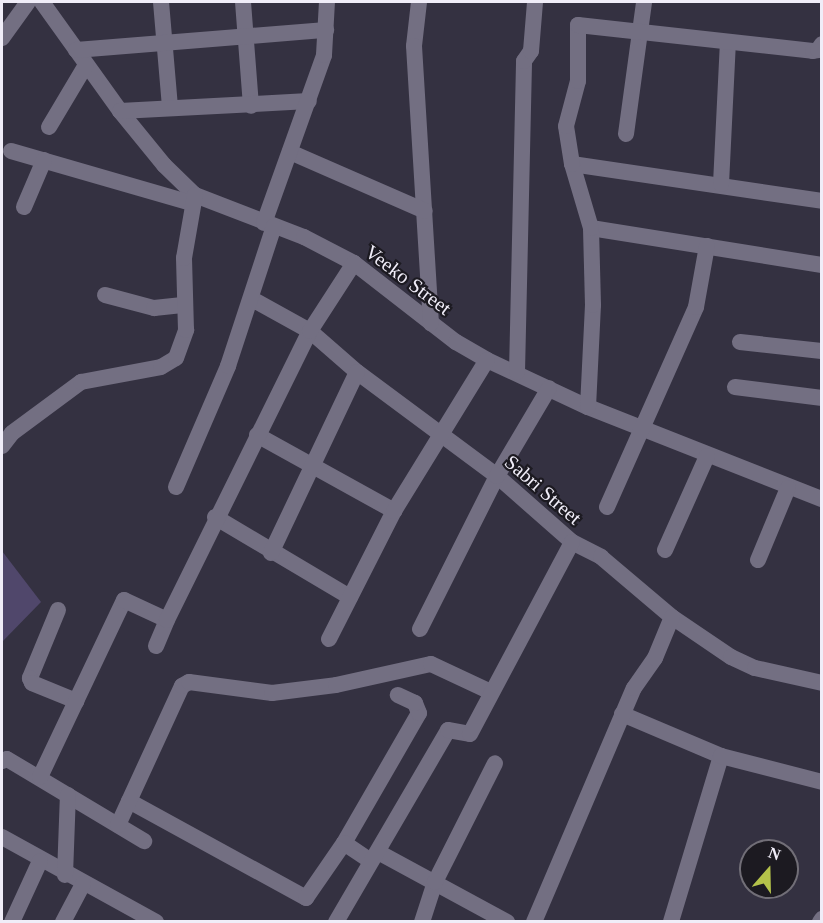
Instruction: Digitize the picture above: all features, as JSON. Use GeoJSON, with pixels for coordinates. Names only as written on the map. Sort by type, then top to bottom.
{"type":"FeatureCollection","features":[{"type":"Feature","properties":{"kind":"street"},"geometry":{"type":"LineString","coordinates":[[2,38],[28,2]]}},
{"type":"Feature","properties":{"kind":"street","name":"Veeko Street"},"geometry":{"type":"LineString","coordinates":[[42,2],[120,111],[193,199],[269,225],[354,263],[431,323],[487,360],[643,430],[788,488],[822,499]]}},
{"type":"Feature","properties":{"kind":"street"},"geometry":{"type":"LineString","coordinates":[[161,2],[170,108]]}},
{"type":"Feature","properties":{"kind":"street"},"geometry":{"type":"LineString","coordinates":[[243,2],[251,106]]}},
{"type":"Feature","properties":{"kind":"street"},"geometry":{"type":"LineString","coordinates":[[176,487],[228,366],[252,299],[269,225],[290,152],[324,55],[327,2]]}},
{"type":"Feature","properties":{"kind":"street"},"geometry":{"type":"LineString","coordinates":[[419,2],[414,46],[431,323]]}},
{"type":"Feature","properties":{"kind":"street"},"geometry":{"type":"LineString","coordinates":[[516,372],[524,61],[531,51],[535,2]]}},
{"type":"Feature","properties":{"kind":"street"},"geometry":{"type":"LineString","coordinates":[[626,134],[644,2]]}},
{"type":"Feature","properties":{"kind":"street"},"geometry":{"type":"LineString","coordinates":[[588,407],[593,305],[591,228],[572,164],[566,126],[578,81],[578,26],[813,51],[822,44]]}},
{"type":"Feature","properties":{"kind":"street"},"geometry":{"type":"LineString","coordinates":[[76,50],[164,41],[326,30]]}},
{"type":"Feature","properties":{"kind":"street"},"geometry":{"type":"LineString","coordinates":[[721,184],[728,42]]}},
{"type":"Feature","properties":{"kind":"street"},"geometry":{"type":"LineString","coordinates":[[49,127],[86,65]]}},
{"type":"Feature","properties":{"kind":"street"},"geometry":{"type":"LineString","coordinates":[[120,111],[251,106],[309,101]]}},
{"type":"Feature","properties":{"kind":"street"},"geometry":{"type":"LineString","coordinates":[[2,446],[12,433],[81,382],[168,365],[182,349],[185,305],[184,258],[193,199],[12,151]]}},
{"type":"Feature","properties":{"kind":"street"},"geometry":{"type":"LineString","coordinates":[[290,152],[425,211]]}},
{"type":"Feature","properties":{"kind":"street"},"geometry":{"type":"LineString","coordinates":[[24,207],[44,160]]}},
{"type":"Feature","properties":{"kind":"street"},"geometry":{"type":"LineString","coordinates":[[572,164],[721,184],[822,201]]}},
{"type":"Feature","properties":{"kind":"street"},"geometry":{"type":"LineString","coordinates":[[591,228],[822,265]]}},
{"type":"Feature","properties":{"kind":"street"},"geometry":{"type":"LineString","coordinates":[[607,507],[696,307],[707,246]]}},
{"type":"Feature","properties":{"kind":"street"},"geometry":{"type":"LineString","coordinates":[[156,646],[215,517],[310,331],[354,263]]}},
{"type":"Feature","properties":{"kind":"street"},"geometry":{"type":"LineString","coordinates":[[105,295],[154,308],[185,305]]}},
{"type":"Feature","properties":{"kind":"street","name":"Sabri Street"},"geometry":{"type":"LineString","coordinates":[[252,299],[310,331],[357,372],[497,477],[572,543],[601,557],[672,617],[739,661],[822,683]]}},
{"type":"Feature","properties":{"kind":"street"},"geometry":{"type":"LineString","coordinates":[[740,342],[822,351]]}},
{"type":"Feature","properties":{"kind":"street"},"geometry":{"type":"LineString","coordinates":[[329,639],[394,511],[440,432],[487,360]]}},
{"type":"Feature","properties":{"kind":"street"},"geometry":{"type":"LineString","coordinates":[[271,553],[314,467],[357,372]]}},
{"type":"Feature","properties":{"kind":"street"},"geometry":{"type":"LineString","coordinates":[[735,387],[822,398]]}},
{"type":"Feature","properties":{"kind":"street"},"geometry":{"type":"LineString","coordinates":[[420,629],[497,477],[549,388]]}},
{"type":"Feature","properties":{"kind":"street"},"geometry":{"type":"LineString","coordinates":[[257,435],[394,511]]}},
{"type":"Feature","properties":{"kind":"street"},"geometry":{"type":"LineString","coordinates":[[665,550],[707,456]]}},
{"type":"Feature","properties":{"kind":"street"},"geometry":{"type":"LineString","coordinates":[[758,560],[788,488]]}},
{"type":"Feature","properties":{"kind":"street"},"geometry":{"type":"LineString","coordinates":[[215,517],[271,553],[350,597]]}},
{"type":"Feature","properties":{"kind":"street"},"geometry":{"type":"LineString","coordinates":[[336,921],[448,730],[470,734],[572,543]]}},
{"type":"Feature","properties":{"kind":"street"},"geometry":{"type":"LineString","coordinates":[[40,777],[124,600],[167,620]]}},
{"type":"Feature","properties":{"kind":"street"},"geometry":{"type":"LineString","coordinates":[[58,610],[30,678],[32,683],[76,701]]}},
{"type":"Feature","properties":{"kind":"street"},"geometry":{"type":"LineString","coordinates":[[534,921],[581,819],[622,714],[634,688],[655,658],[672,617]]}},
{"type":"Feature","properties":{"kind":"street"},"geometry":{"type":"LineString","coordinates":[[117,825],[182,686],[189,682],[272,693],[336,685],[430,664],[491,692]]}},
{"type":"Feature","properties":{"kind":"street"},"geometry":{"type":"LineString","coordinates":[[129,801],[306,898],[344,843],[419,712],[415,703],[398,695]]}},
{"type":"Feature","properties":{"kind":"street"},"geometry":{"type":"LineString","coordinates":[[622,714],[721,756],[822,782]]}},
{"type":"Feature","properties":{"kind":"street"},"geometry":{"type":"LineString","coordinates":[[671,921],[721,756]]}},
{"type":"Feature","properties":{"kind":"street"},"geometry":{"type":"LineString","coordinates":[[2,761],[6,759],[40,777],[144,841]]}},
{"type":"Feature","properties":{"kind":"street"},"geometry":{"type":"LineString","coordinates":[[422,921],[435,882],[495,763]]}},
{"type":"Feature","properties":{"kind":"street"},"geometry":{"type":"LineString","coordinates":[[65,874],[68,795]]}},
{"type":"Feature","properties":{"kind":"street"},"geometry":{"type":"LineString","coordinates":[[2,837],[133,916],[156,921]]}},
{"type":"Feature","properties":{"kind":"street"},"geometry":{"type":"LineString","coordinates":[[344,843],[435,882],[507,921]]}},
{"type":"Feature","properties":{"kind":"street"},"geometry":{"type":"LineString","coordinates":[[2,915],[12,921],[40,861]]}},
{"type":"Feature","properties":{"kind":"street"},"geometry":{"type":"LineString","coordinates":[[63,921],[83,884]]}},
{"type":"Feature","properties":{"kind":"shaded area"},"geometry":{"type":"Polygon","coordinates":[[[2,551],[41,602],[2,642],[2,551]]]}}]}
